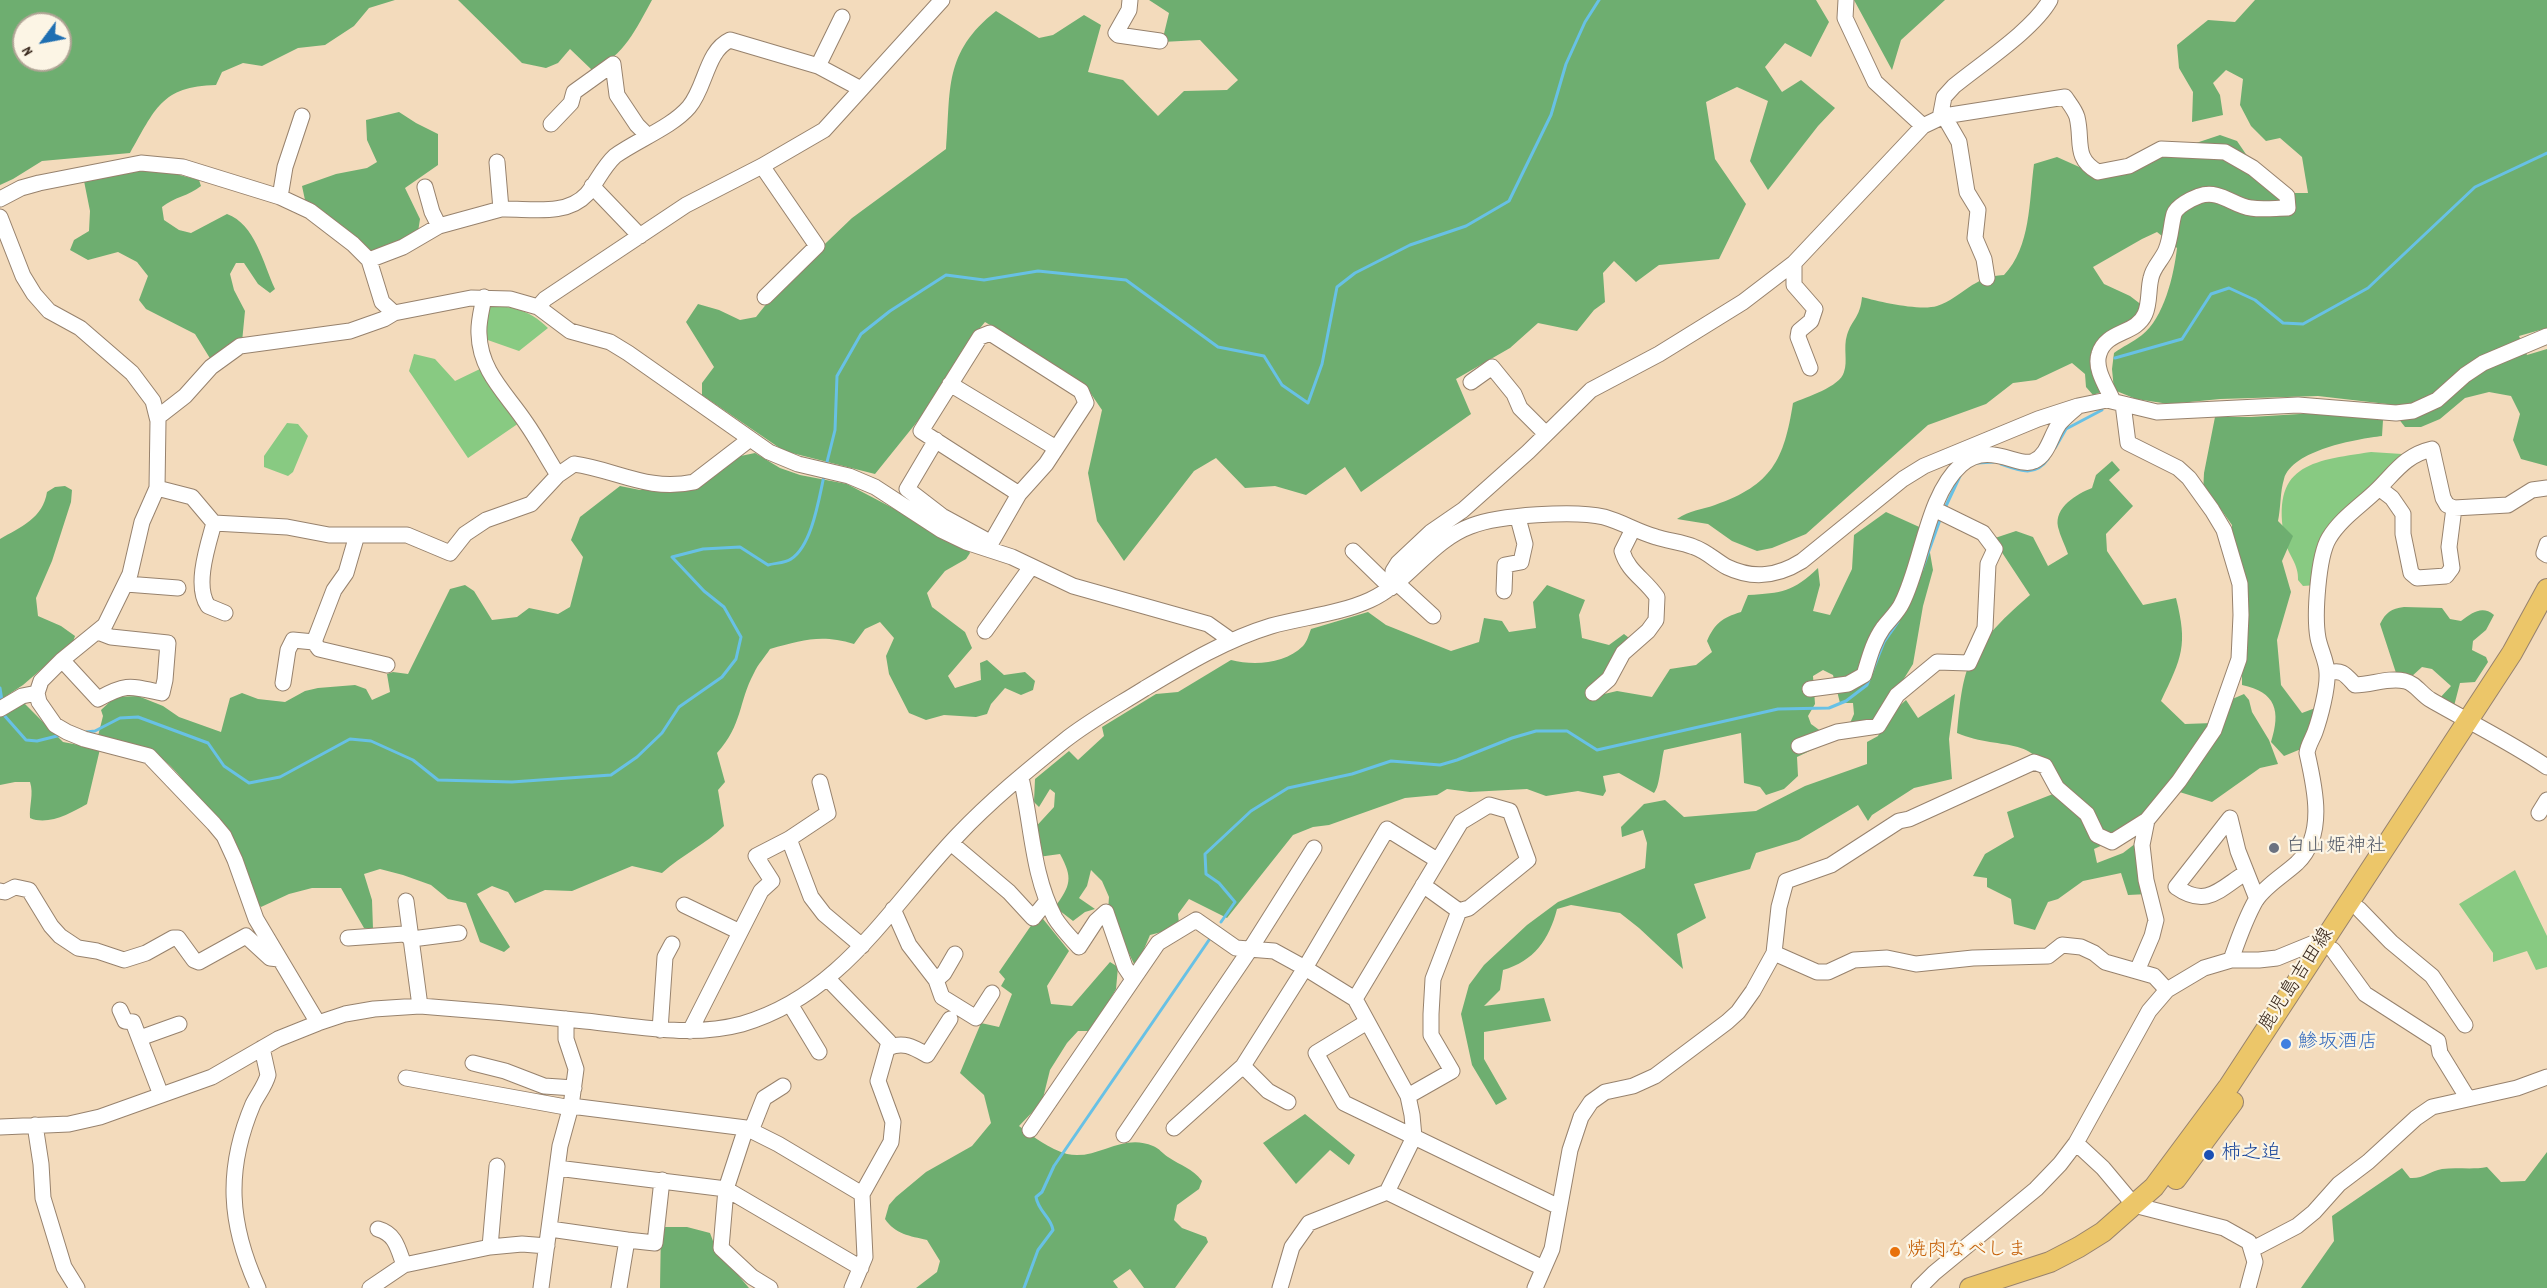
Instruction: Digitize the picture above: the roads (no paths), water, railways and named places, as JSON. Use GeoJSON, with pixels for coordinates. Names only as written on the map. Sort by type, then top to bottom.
{"type":"FeatureCollection","features":[{"type":"Feature","properties":{"kind":"main road","name":"鹿児島吉田線"},"geometry":{"type":"LineString","coordinates":[[2329,944],[2359,909],[2473,723],[2547,589]]}},
{"type":"Feature","properties":{"kind":"main road","name":"鹿児島吉田線"},"geometry":{"type":"LineString","coordinates":[[2013,1288],[2056,1272],[2086,1257],[2109,1242],[2142,1207],[2154,1187],[2229,1086],[2329,944],[2473,723],[2532,641],[2547,612]]}},
{"type":"Feature","properties":{"kind":"main road","name":"鹿児島吉田線"},"geometry":{"type":"LineString","coordinates":[[1970,1288],[2050,1262],[2142,1207]]}},
{"type":"Feature","properties":{"kind":"street"},"geometry":{"type":"LineString","coordinates":[[538,307],[545,299],[686,205],[762,166],[824,130],[942,0]]}},
{"type":"Feature","properties":{"kind":"street"},"geometry":{"type":"LineString","coordinates":[[1130,0],[1129,10],[1116,33],[1160,41]]}},
{"type":"Feature","properties":{"kind":"street"},"geometry":{"type":"LineString","coordinates":[[1846,0],[1845,18],[1875,82],[1923,126]]}},
{"type":"Feature","properties":{"kind":"street"},"geometry":{"type":"LineString","coordinates":[[1987,278],[1984,259],[1975,238],[1978,210],[1967,192],[1959,142],[1942,117],[1944,97],[1954,86],[2031,23],[2050,0]]}},
{"type":"Feature","properties":{"kind":"street"},"geometry":{"type":"LineString","coordinates":[[818,66],[842,17]]}},
{"type":"Feature","properties":{"kind":"street"},"geometry":{"type":"LineString","coordinates":[[369,260],[403,247],[439,226],[501,209],[554,210],[567,207],[585,196],[605,166],[615,156],[688,108],[704,82],[717,49],[730,40],[818,66],[861,89]]}},
{"type":"Feature","properties":{"kind":"street"},"geometry":{"type":"LineString","coordinates":[[551,124],[571,103],[574,92],[613,64],[617,95],[637,125],[648,136]]}},
{"type":"Feature","properties":{"kind":"street"},"geometry":{"type":"LineString","coordinates":[[1394,585],[1393,571],[1398,563],[1440,524],[1463,510],[1591,390],[1659,354],[1743,302],[1794,263],[1923,126],[1942,117],[2065,97],[2078,119],[2080,153],[2087,166],[2098,172],[2128,166],[2161,149],[2225,152],[2253,168],[2287,196],[2288,208],[2252,208],[2222,196],[2212,195],[2200,195],[2181,206],[2174,214],[2173,229],[2165,252],[2151,274],[2146,313],[2138,323],[2106,340],[2098,355],[2103,403],[2128,443],[2178,468],[2189,478],[2224,530],[2240,584],[2239,659],[2214,730],[2179,781],[2147,819],[2112,842],[2094,831],[2085,811],[2056,788],[2045,766],[2034,762],[1909,819],[1899,821],[1831,865],[1786,881],[1779,907],[1774,953],[1753,991],[1738,1012],[1655,1076],[1634,1086],[1605,1092],[1591,1102],[1581,1118],[1570,1150],[1552,1249],[1535,1288]]}},
{"type":"Feature","properties":{"kind":"street"},"geometry":{"type":"LineString","coordinates":[[280,197],[285,167],[302,116]]}},
{"type":"Feature","properties":{"kind":"street"},"geometry":{"type":"LineString","coordinates":[[497,162],[501,209]]}},
{"type":"Feature","properties":{"kind":"street"},"geometry":{"type":"LineString","coordinates":[[0,199],[21,188],[39,183],[141,163],[183,167],[280,197],[310,211],[353,244],[369,260],[382,302],[394,313]]}},
{"type":"Feature","properties":{"kind":"street"},"geometry":{"type":"LineString","coordinates":[[762,166],[817,246],[765,297]]}},
{"type":"Feature","properties":{"kind":"street"},"geometry":{"type":"LineString","coordinates":[[592,186],[640,236]]}},
{"type":"Feature","properties":{"kind":"street"},"geometry":{"type":"LineString","coordinates":[[424,187],[439,226]]}},
{"type":"Feature","properties":{"kind":"street"},"geometry":{"type":"LineString","coordinates":[[0,217],[23,276],[40,302],[49,311],[80,328],[120,361],[144,387],[153,401],[158,417],[157,488],[142,522],[136,555],[126,584],[110,618],[98,632],[47,672],[30,695],[0,709]]}},
{"type":"Feature","properties":{"kind":"street"},"geometry":{"type":"LineString","coordinates":[[1794,263],[1794,285],[1815,309],[1811,321],[1799,331],[1798,337],[1810,368]]}},
{"type":"Feature","properties":{"kind":"street"},"geometry":{"type":"LineString","coordinates":[[158,417],[185,396],[211,367],[240,346],[350,331],[394,313],[448,301],[484,297],[517,301],[538,307],[570,331],[610,342],[769,452],[798,465],[849,477],[875,487],[941,530],[966,542],[990,546]]}},
{"type":"Feature","properties":{"kind":"street"},"geometry":{"type":"LineString","coordinates":[[484,297],[478,333],[488,370],[494,382],[526,423],[558,475]]}},
{"type":"Feature","properties":{"kind":"street"},"geometry":{"type":"LineString","coordinates":[[990,546],[1019,494],[1046,464],[1086,403],[1081,391],[990,333],[980,337],[921,431],[1019,494]]}},
{"type":"Feature","properties":{"kind":"street"},"geometry":{"type":"LineString","coordinates":[[0,1127],[69,1124],[100,1117],[212,1077],[262,1048],[318,1023],[345,1014],[375,1009],[420,1006],[690,1031],[735,1025],[790,1004],[828,978],[862,946],[951,843],[984,810],[1067,738],[1193,660],[1232,641],[1269,627],[1355,606],[1394,585],[1438,545],[1458,531],[1473,525],[1518,518],[1586,514],[1607,518],[1633,529],[1697,547],[1728,567],[1746,574],[1772,574],[1787,570],[1802,561],[1903,479],[1924,466],[2038,418],[2103,403],[2157,412],[2298,405],[2396,413],[2413,411],[2438,400],[2465,375],[2483,363],[2547,336]]}},
{"type":"Feature","properties":{"kind":"street"},"geometry":{"type":"LineString","coordinates":[[1471,382],[1492,367],[1514,394],[1520,408],[1546,434]]}},
{"type":"Feature","properties":{"kind":"street"},"geometry":{"type":"LineString","coordinates":[[950,384],[1056,448]]}},
{"type":"Feature","properties":{"kind":"street"},"geometry":{"type":"LineString","coordinates":[[1810,689],[1848,684],[1864,675],[1877,639],[1902,604],[1934,509],[1961,466],[1973,458],[1989,454],[2028,463],[2036,460],[2044,451],[2059,424],[2103,403]]}},
{"type":"Feature","properties":{"kind":"street"},"geometry":{"type":"LineString","coordinates":[[157,488],[192,497],[214,523],[287,527],[329,535],[407,535],[450,553],[465,534],[486,520],[531,504],[558,475],[574,464],[632,481],[685,484],[694,482],[750,439]]}},
{"type":"Feature","properties":{"kind":"street"},"geometry":{"type":"LineString","coordinates":[[936,440],[907,489],[942,516],[990,546],[1073,586],[1208,624],[1232,641]]}},
{"type":"Feature","properties":{"kind":"street"},"geometry":{"type":"LineString","coordinates":[[2231,960],[2244,924],[2257,899],[2283,873],[2297,863],[2313,840],[2316,821],[2307,753],[2308,744],[2315,732],[2328,673],[2318,637],[2317,618],[2318,585],[2329,539],[2349,514],[2379,488],[2409,457],[2432,449],[2443,498],[2447,505],[2454,508],[2508,505],[2532,489],[2547,488]]}},
{"type":"Feature","properties":{"kind":"street"},"geometry":{"type":"LineString","coordinates":[[2379,488],[2392,498],[2403,514],[2403,534],[2411,573],[2417,578],[2446,576],[2452,568],[2449,547],[2454,508]]}},
{"type":"Feature","properties":{"kind":"street"},"geometry":{"type":"LineString","coordinates":[[1800,746],[1837,732],[1878,726],[1897,695],[1937,662],[1969,663],[1985,628],[1988,564],[1995,549],[1983,532],[1934,509]]}},
{"type":"Feature","properties":{"kind":"street"},"geometry":{"type":"LineString","coordinates":[[1504,591],[1505,565],[1521,562],[1525,544],[1518,518]]}},
{"type":"Feature","properties":{"kind":"street"},"geometry":{"type":"LineString","coordinates":[[214,523],[204,562],[203,594],[208,606],[225,613]]}},
{"type":"Feature","properties":{"kind":"street"},"geometry":{"type":"LineString","coordinates":[[1593,693],[1609,679],[1623,653],[1642,638],[1656,620],[1657,597],[1631,572],[1625,562],[1622,550],[1633,529]]}},
{"type":"Feature","properties":{"kind":"street"},"geometry":{"type":"LineString","coordinates":[[314,642],[334,590],[346,573],[357,535]]}},
{"type":"Feature","properties":{"kind":"street"},"geometry":{"type":"LineString","coordinates":[[2547,544],[2544,553],[2547,555]]}},
{"type":"Feature","properties":{"kind":"street"},"geometry":{"type":"LineString","coordinates":[[1353,550],[1433,616]]}},
{"type":"Feature","properties":{"kind":"street"},"geometry":{"type":"LineString","coordinates":[[985,631],[1031,567]]}},
{"type":"Feature","properties":{"kind":"street"},"geometry":{"type":"LineString","coordinates":[[126,584],[178,588]]}},
{"type":"Feature","properties":{"kind":"street"},"geometry":{"type":"LineString","coordinates":[[62,660],[98,699],[120,687],[131,686],[162,693],[168,643],[111,637],[98,632]]}},
{"type":"Feature","properties":{"kind":"street"},"geometry":{"type":"LineString","coordinates":[[283,683],[288,650],[293,640],[314,642],[319,649],[387,665]]}},
{"type":"Feature","properties":{"kind":"street"},"geometry":{"type":"LineString","coordinates":[[2328,673],[2338,670],[2343,672],[2355,685],[2394,679],[2408,681],[2429,699],[2544,760]]}},
{"type":"Feature","properties":{"kind":"street"},"geometry":{"type":"LineString","coordinates":[[30,695],[55,725],[84,740],[149,756],[202,810],[224,836],[256,919],[318,1023]]}},
{"type":"Feature","properties":{"kind":"street"},"geometry":{"type":"LineString","coordinates":[[1021,778],[1028,804],[1030,838],[1047,901],[1056,920],[1078,947],[1096,921],[1106,912],[1125,967],[1133,979]]}},
{"type":"Feature","properties":{"kind":"street"},"geometry":{"type":"LineString","coordinates":[[690,1031],[761,891],[772,880],[756,856],[789,839],[828,813],[820,782]]}},
{"type":"Feature","properties":{"kind":"street"},"geometry":{"type":"LineString","coordinates":[[1355,999],[1461,822],[1489,805],[1510,811],[1528,860],[1469,908],[1459,911]]}},
{"type":"Feature","properties":{"kind":"street"},"geometry":{"type":"LineString","coordinates":[[2245,873],[2203,897],[2189,896],[2176,887],[2230,818],[2245,873],[2257,899]]}},
{"type":"Feature","properties":{"kind":"street"},"geometry":{"type":"LineString","coordinates":[[2137,971],[2152,936],[2156,920],[2146,880],[2142,845],[2147,819]]}},
{"type":"Feature","properties":{"kind":"street"},"geometry":{"type":"LineString","coordinates":[[1174,1128],[1243,1066],[1305,968],[1387,829],[1437,860]]}},
{"type":"Feature","properties":{"kind":"street"},"geometry":{"type":"LineString","coordinates":[[789,839],[811,897],[824,914],[862,946]]}},
{"type":"Feature","properties":{"kind":"street"},"geometry":{"type":"LineString","coordinates":[[951,843],[1009,892],[1033,918],[1047,901]]}},
{"type":"Feature","properties":{"kind":"street"},"geometry":{"type":"LineString","coordinates":[[1124,1135],[1249,951],[1314,848]]}},
{"type":"Feature","properties":{"kind":"street"},"geometry":{"type":"LineString","coordinates":[[1423,885],[1459,911]]}},
{"type":"Feature","properties":{"kind":"street"},"geometry":{"type":"LineString","coordinates":[[0,891],[24,888],[29,890],[51,927],[60,936],[78,948],[98,951],[117,959],[136,957],[173,938],[178,938],[194,960],[199,962],[246,936],[270,958],[280,959]]}},
{"type":"Feature","properties":{"kind":"street"},"geometry":{"type":"LineString","coordinates":[[406,901],[420,1006]]}},
{"type":"Feature","properties":{"kind":"street"},"geometry":{"type":"LineString","coordinates":[[684,905],[740,932]]}},
{"type":"Feature","properties":{"kind":"street"},"geometry":{"type":"LineString","coordinates":[[893,909],[915,955],[936,980],[942,997],[976,1018],[992,993]]}},
{"type":"Feature","properties":{"kind":"street"},"geometry":{"type":"LineString","coordinates":[[2359,909],[2391,942],[2432,976],[2464,1025]]}},
{"type":"Feature","properties":{"kind":"street"},"geometry":{"type":"LineString","coordinates":[[1408,1096],[1452,1071],[1431,1035],[1431,1014],[1433,979],[1459,911]]}},
{"type":"Feature","properties":{"kind":"street"},"geometry":{"type":"LineString","coordinates":[[1030,1130],[1158,943],[1196,920],[1236,948],[1249,951],[1274,951],[1355,999],[1408,1096],[1414,1137],[1387,1192],[1309,1223],[1292,1247],[1280,1288]]}},
{"type":"Feature","properties":{"kind":"street"},"geometry":{"type":"LineString","coordinates":[[348,938],[404,934],[412,939],[459,933]]}},
{"type":"Feature","properties":{"kind":"street"},"geometry":{"type":"LineString","coordinates":[[660,1030],[665,957],[672,944]]}},
{"type":"Feature","properties":{"kind":"street"},"geometry":{"type":"LineString","coordinates":[[1919,1288],[2036,1189],[2060,1164],[2076,1143],[2149,1011],[2168,990],[2204,968],[2231,960],[2277,958],[2329,944],[2365,994],[2438,1041],[2440,1053],[2467,1097]]}},
{"type":"Feature","properties":{"kind":"street"},"geometry":{"type":"LineString","coordinates":[[1774,953],[1817,972],[1828,972],[1854,960],[1865,959],[1887,958],[1916,964],[1973,958],[2048,956],[2062,945],[2081,947],[2094,953],[2105,962],[2154,976],[2168,990]]}},
{"type":"Feature","properties":{"kind":"street"},"geometry":{"type":"LineString","coordinates":[[936,980],[944,973],[955,954]]}},
{"type":"Feature","properties":{"kind":"street"},"geometry":{"type":"LineString","coordinates":[[828,978],[889,1042],[878,1081],[893,1122],[891,1142],[862,1194],[865,1257],[852,1288]]}},
{"type":"Feature","properties":{"kind":"street"},"geometry":{"type":"LineString","coordinates":[[790,1004],[819,1052]]}},
{"type":"Feature","properties":{"kind":"street"},"geometry":{"type":"LineString","coordinates":[[120,1010],[125,1021],[133,1022],[161,1095]]}},
{"type":"Feature","properties":{"kind":"street"},"geometry":{"type":"LineString","coordinates":[[542,1288],[560,1146],[571,1107],[576,1069],[566,1039],[566,1019]]}},
{"type":"Feature","properties":{"kind":"street"},"geometry":{"type":"LineString","coordinates":[[888,1048],[899,1043],[911,1046],[927,1055],[950,1019]]}},
{"type":"Feature","properties":{"kind":"street"},"geometry":{"type":"LineString","coordinates":[[1367,1022],[1319,1050],[1317,1056],[1344,1103],[1559,1207]]}},
{"type":"Feature","properties":{"kind":"street"},"geometry":{"type":"LineString","coordinates":[[140,1038],[179,1024]]}},
{"type":"Feature","properties":{"kind":"street"},"geometry":{"type":"LineString","coordinates":[[258,1288],[243,1250],[234,1217],[232,1191],[236,1156],[254,1103],[268,1076],[262,1048]]}},
{"type":"Feature","properties":{"kind":"street"},"geometry":{"type":"LineString","coordinates":[[473,1062],[544,1086],[574,1088]]}},
{"type":"Feature","properties":{"kind":"street"},"geometry":{"type":"LineString","coordinates":[[1243,1066],[1268,1091],[1288,1102]]}},
{"type":"Feature","properties":{"kind":"street"},"geometry":{"type":"LineString","coordinates":[[2253,1249],[2297,1226],[2314,1212],[2339,1184],[2368,1162],[2421,1114],[2443,1103],[2517,1088],[2547,1077]]}},
{"type":"Feature","properties":{"kind":"street"},"geometry":{"type":"LineString","coordinates":[[406,1078],[571,1107],[749,1130],[778,1144],[862,1194]]}},
{"type":"Feature","properties":{"kind":"street"},"geometry":{"type":"LineString","coordinates":[[770,1288],[752,1277],[722,1248],[726,1189],[764,1098],[783,1086]]}},
{"type":"Feature","properties":{"kind":"street"},"geometry":{"type":"LineString","coordinates":[[35,1125],[43,1198],[64,1267],[74,1287]]}},
{"type":"Feature","properties":{"kind":"street"},"geometry":{"type":"LineString","coordinates":[[2076,1143],[2142,1207],[2224,1228],[2249,1242],[2253,1249],[2255,1262],[2248,1288]]}},
{"type":"Feature","properties":{"kind":"street"},"geometry":{"type":"LineString","coordinates":[[490,1247],[497,1166]]}},
{"type":"Feature","properties":{"kind":"street"},"geometry":{"type":"LineString","coordinates":[[557,1168],[726,1189],[861,1268]]}},
{"type":"Feature","properties":{"kind":"street"},"geometry":{"type":"LineString","coordinates":[[550,1229],[655,1243],[662,1180]]}},
{"type":"Feature","properties":{"kind":"street"},"geometry":{"type":"LineString","coordinates":[[1387,1192],[1544,1268]]}},
{"type":"Feature","properties":{"kind":"street"},"geometry":{"type":"LineString","coordinates":[[378,1229],[392,1236],[404,1265]]}},
{"type":"Feature","properties":{"kind":"street"},"geometry":{"type":"LineString","coordinates":[[619,1288],[627,1240]]}},
{"type":"Feature","properties":{"kind":"street"},"geometry":{"type":"LineString","coordinates":[[370,1288],[404,1265],[490,1247],[522,1244],[547,1246]]}},
{"type":"Feature","properties":{"kind":"waterway"},"geometry":{"type":"LineString","coordinates":[[826,466],[835,430],[837,376],[861,334],[890,311],[946,275],[984,280],[1038,271],[1126,280],[1218,347],[1264,356],[1282,385],[1308,403],[1322,364],[1337,287],[1355,273],[1410,245],[1466,226],[1509,201],[1551,115],[1566,64],[1585,22],[1599,0]]}},
{"type":"Feature","properties":{"kind":"waterway"},"geometry":{"type":"LineString","coordinates":[[2115,358],[2182,339],[2211,294],[2229,288],[2255,300],[2283,323],[2303,324],[2368,288],[2475,187],[2547,153]]}},
{"type":"Feature","properties":{"kind":"waterway"},"geometry":{"type":"LineString","coordinates":[[2055,448],[2066,429],[2102,410],[2101,405]]}},
{"type":"Feature","properties":{"kind":"waterway"},"geometry":{"type":"LineString","coordinates":[[2001,464],[2032,471],[2038,469],[2048,459]]}},
{"type":"Feature","properties":{"kind":"waterway"},"geometry":{"type":"LineString","coordinates":[[1977,463],[1994,462]]}},
{"type":"Feature","properties":{"kind":"waterway"},"geometry":{"type":"LineString","coordinates":[[86,732],[95,731],[120,718],[138,717],[208,743],[224,766],[249,783],[280,777],[350,739],[371,741],[413,760],[438,780],[512,782],[611,775],[637,757],[662,733],[679,707],[722,677],[736,659],[741,637],[724,607],[704,591],[672,557],[703,549],[740,547],[768,565],[789,560],[798,553],[809,533],[824,476]]}},
{"type":"Feature","properties":{"kind":"waterway"},"geometry":{"type":"LineString","coordinates":[[1945,508],[1960,476]]}},
{"type":"Feature","properties":{"kind":"waterway"},"geometry":{"type":"LineString","coordinates":[[1922,570],[1941,517]]}},
{"type":"Feature","properties":{"kind":"waterway"},"geometry":{"type":"LineString","coordinates":[[1221,922],[1235,902],[1219,883],[1206,874],[1205,854],[1251,811],[1288,788],[1352,774],[1391,761],[1440,765],[1536,731],[1567,731],[1597,750],[1778,709],[1829,708],[1846,701],[1867,685],[1884,642],[1898,622]]}},
{"type":"Feature","properties":{"kind":"waterway"},"geometry":{"type":"LineString","coordinates":[[0,688],[2,701]]}},
{"type":"Feature","properties":{"kind":"waterway"},"geometry":{"type":"LineString","coordinates":[[3,714],[26,740],[37,741],[61,735]]}},
{"type":"Feature","properties":{"kind":"waterway"},"geometry":{"type":"LineString","coordinates":[[1024,1288],[1038,1250],[1053,1230],[1036,1197],[1042,1192],[1054,1166],[1209,940]]}},
{"type":"Feature","properties":{"kind":"place","name":"白山姫神社"},"geometry":{"type":"Point","coordinates":[2274,848]}},
{"type":"Feature","properties":{"kind":"place","name":"鯵坂酒店"},"geometry":{"type":"Point","coordinates":[2286,1044]}},
{"type":"Feature","properties":{"kind":"place","name":"柿之迫"},"geometry":{"type":"Point","coordinates":[2209,1155]}},
{"type":"Feature","properties":{"kind":"place","name":"焼肉なべしま"},"geometry":{"type":"Point","coordinates":[1895,1252]}}]}
